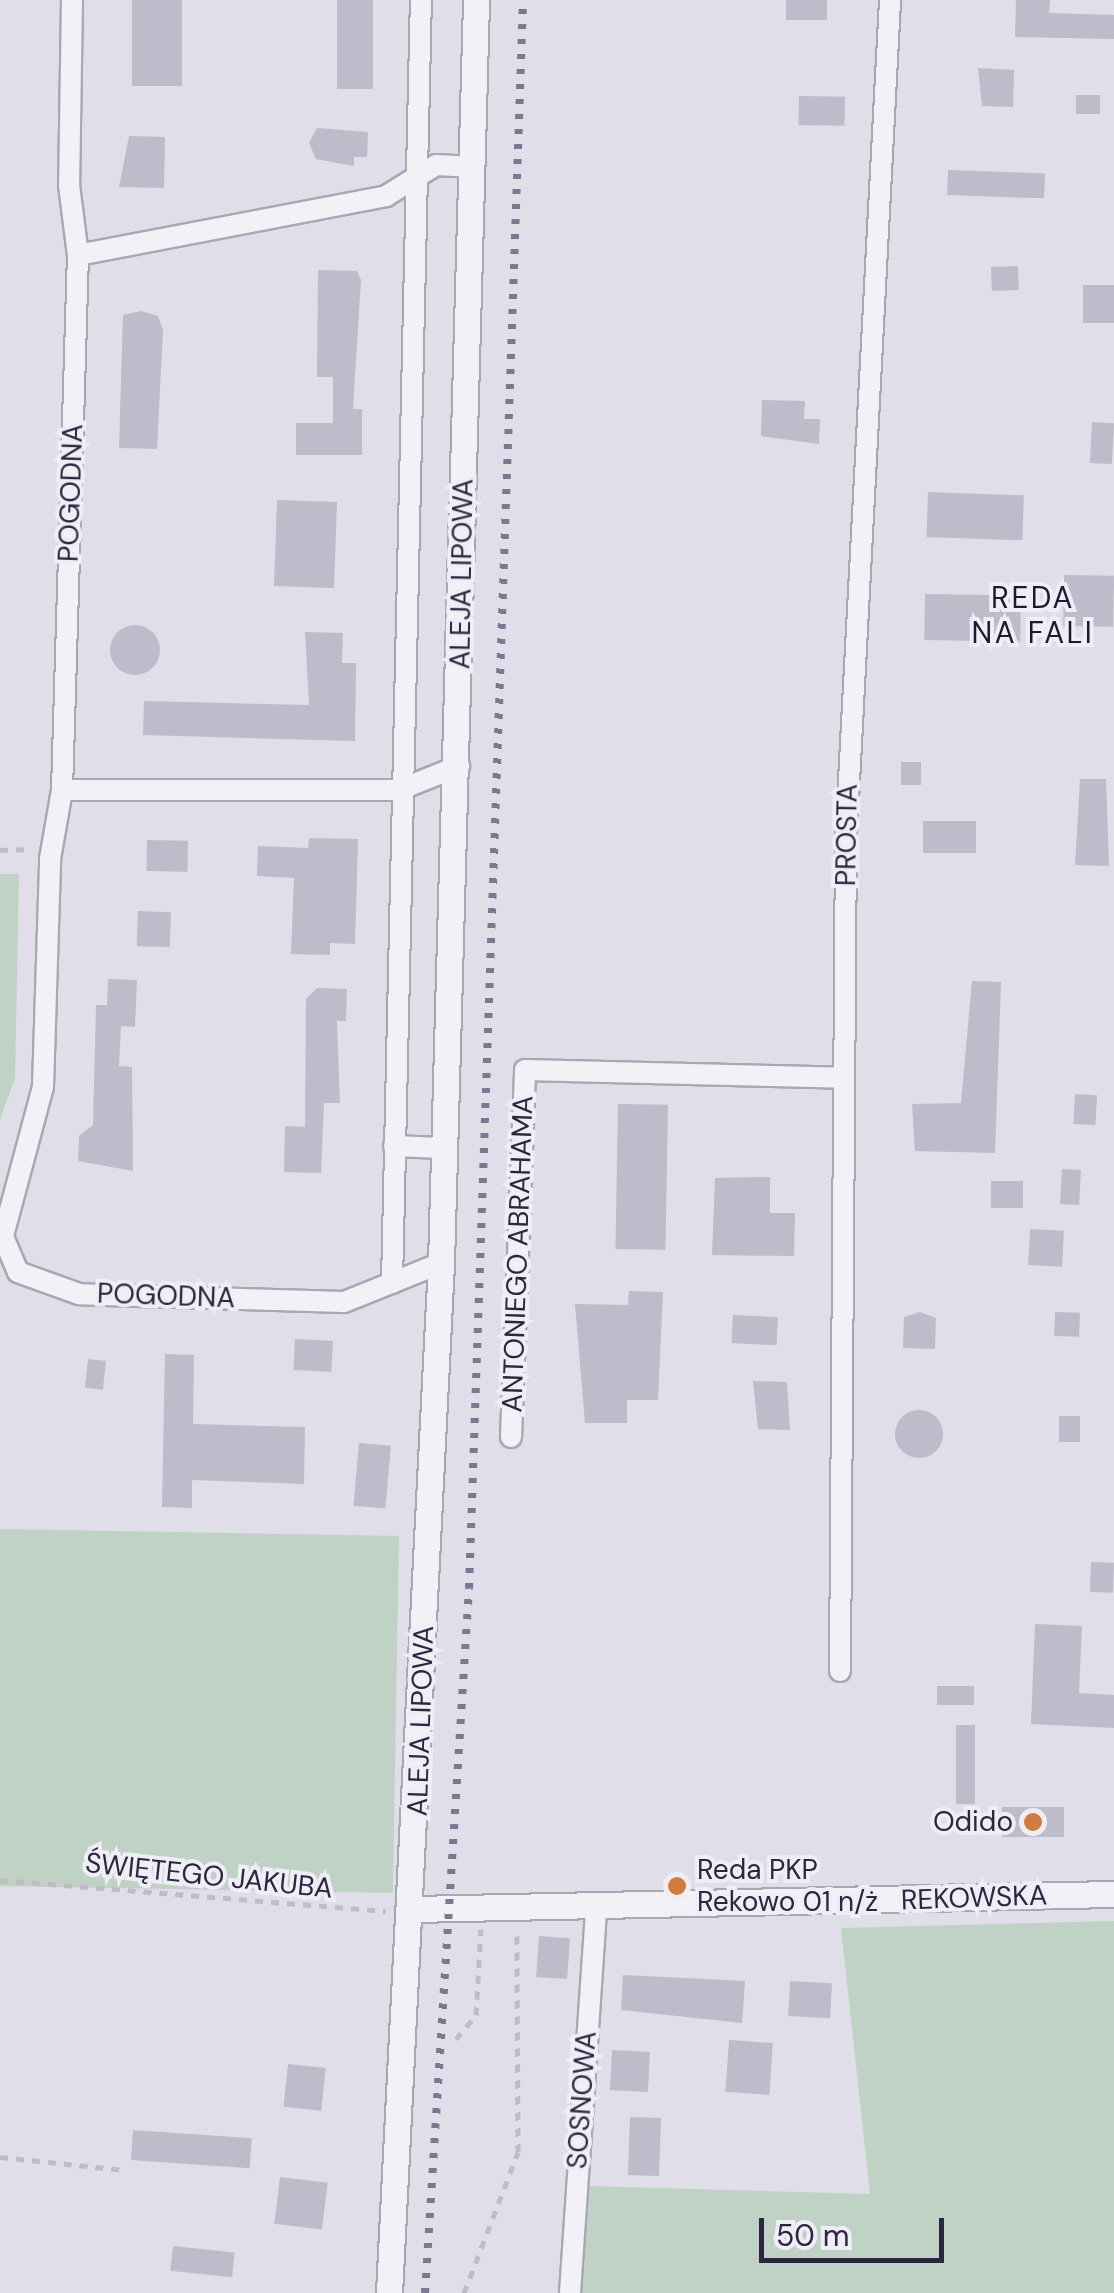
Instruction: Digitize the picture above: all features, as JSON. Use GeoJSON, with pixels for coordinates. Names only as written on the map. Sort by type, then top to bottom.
{"type":"FeatureCollection","features":[{"type":"Feature","properties":{"kind":"street","name":"POGODNA"},"geometry":{"type":"LineString","coordinates":[[72,0],[69,185],[78,256],[62,790],[52,849],[43,1087],[3,1236],[18,1272],[79,1294],[325,1302],[392,1283],[441,1263]]}},
{"type":"Feature","properties":{"kind":"street"},"geometry":{"type":"LineString","coordinates":[[392,1283],[410,181],[421,0]]}},
{"type":"Feature","properties":{"kind":"street","name":"ALEJA LIPOWA"},"geometry":{"type":"LineString","coordinates":[[388,2293],[414,1909],[441,1263],[441,1148],[458,766],[476,0]]}},
{"type":"Feature","properties":{"kind":"street","name":"PROSTA"},"geometry":{"type":"LineString","coordinates":[[840,1672],[844,1078],[863,423],[890,0]]}},
{"type":"Feature","properties":{"kind":"street"},"geometry":{"type":"LineString","coordinates":[[78,256],[201,238],[386,196],[436,166],[470,166]]}},
{"type":"Feature","properties":{"kind":"street"},"geometry":{"type":"LineString","coordinates":[[62,790],[399,790],[458,766]]}},
{"type":"Feature","properties":{"kind":"street","name":"ANTONIEGO ABRAHAMA"},"geometry":{"type":"LineString","coordinates":[[511,1437],[525,1070],[844,1078]]}},
{"type":"Feature","properties":{"kind":"street"},"geometry":{"type":"LineString","coordinates":[[394,1146],[441,1148]]}},
{"type":"Feature","properties":{"kind":"street","name":"REKOWSKA"},"geometry":{"type":"LineString","coordinates":[[414,1909],[1114,1894]]}},
{"type":"Feature","properties":{"kind":"street","name":"SOSNOWA"},"geometry":{"type":"LineString","coordinates":[[570,2293],[596,1907]]}},
{"type":"Feature","properties":{"kind":"path"},"geometry":{"type":"LineString","coordinates":[[0,850],[52,849]]}},
{"type":"Feature","properties":{"kind":"path","name":"ŚWIĘTEGO JAKUBA"},"geometry":{"type":"LineString","coordinates":[[0,1880],[367,1913],[414,1909]]}},
{"type":"Feature","properties":{"kind":"path"},"geometry":{"type":"LineString","coordinates":[[456,2039],[476,2015],[482,1924],[534,1924]]}},
{"type":"Feature","properties":{"kind":"path"},"geometry":{"type":"LineString","coordinates":[[464,2293],[518,2152],[517,1924]]}},
{"type":"Feature","properties":{"kind":"path"},"geometry":{"type":"LineString","coordinates":[[0,2157],[124,2170]]}},
{"type":"Feature","properties":{"kind":"green space"},"geometry":{"type":"Polygon","coordinates":[[[0,874],[19,874],[15,1078],[0,1120],[0,874]]]}},
{"type":"Feature","properties":{"kind":"green space"},"geometry":{"type":"Polygon","coordinates":[[[0,1529],[399,1536],[393,1893],[0,1886],[0,1529]]]}},
{"type":"Feature","properties":{"kind":"green space"},"geometry":{"type":"Polygon","coordinates":[[[1114,1921],[1114,2293],[579,2293],[587,2186],[870,2194],[841,1928],[1114,1921]]]}},
{"type":"Feature","properties":{"kind":"building"},"geometry":{"type":"Polygon","coordinates":[[[132,0],[182,0],[182,86],[132,86],[132,0]]]}},
{"type":"Feature","properties":{"kind":"building"},"geometry":{"type":"Polygon","coordinates":[[[337,0],[373,0],[373,89],[337,89],[337,0]]]}},
{"type":"Feature","properties":{"kind":"building"},"geometry":{"type":"Polygon","coordinates":[[[786,0],[827,0],[827,20],[786,20],[786,0]]]}},
{"type":"Feature","properties":{"kind":"building"},"geometry":{"type":"Polygon","coordinates":[[[1016,0],[1050,0],[1049,13],[1114,15],[1114,39],[1015,37],[1016,0]]]}},
{"type":"Feature","properties":{"kind":"building"},"geometry":{"type":"Polygon","coordinates":[[[978,68],[1014,70],[1013,107],[982,106],[978,68]]]}},
{"type":"Feature","properties":{"kind":"building"},"geometry":{"type":"Polygon","coordinates":[[[1076,95],[1100,95],[1100,114],[1076,114],[1076,95]]]}},
{"type":"Feature","properties":{"kind":"building"},"geometry":{"type":"Polygon","coordinates":[[[799,96],[845,97],[844,126],[798,125],[799,96]]]}},
{"type":"Feature","properties":{"kind":"building"},"geometry":{"type":"Polygon","coordinates":[[[317,128],[368,132],[367,157],[354,157],[354,166],[316,159],[309,143],[317,128]]]}},
{"type":"Feature","properties":{"kind":"building"},"geometry":{"type":"Polygon","coordinates":[[[129,136],[165,137],[164,188],[119,187],[129,136]]]}},
{"type":"Feature","properties":{"kind":"building"},"geometry":{"type":"Polygon","coordinates":[[[948,170],[1045,173],[1044,198],[947,195],[948,170]]]}},
{"type":"Feature","properties":{"kind":"building"},"geometry":{"type":"Polygon","coordinates":[[[1018,266],[1019,290],[992,291],[991,267],[1018,266]]]}},
{"type":"Feature","properties":{"kind":"building"},"geometry":{"type":"Polygon","coordinates":[[[318,270],[357,271],[361,280],[353,409],[362,409],[362,455],[296,455],[296,423],[333,423],[333,377],[317,377],[318,270]]]}},
{"type":"Feature","properties":{"kind":"building"},"geometry":{"type":"Polygon","coordinates":[[[1083,285],[1114,285],[1114,323],[1083,323],[1083,285]]]}},
{"type":"Feature","properties":{"kind":"building"},"geometry":{"type":"Polygon","coordinates":[[[141,311],[158,316],[163,330],[157,449],[119,448],[123,315],[141,311]]]}},
{"type":"Feature","properties":{"kind":"building"},"geometry":{"type":"Polygon","coordinates":[[[762,400],[805,401],[804,419],[820,419],[819,444],[761,436],[762,400]]]}},
{"type":"Feature","properties":{"kind":"building"},"geometry":{"type":"Polygon","coordinates":[[[1092,422],[1114,423],[1112,464],[1090,463],[1092,422]]]}},
{"type":"Feature","properties":{"kind":"building"},"geometry":{"type":"Polygon","coordinates":[[[928,492],[1024,495],[1022,540],[926,537],[928,492]]]}},
{"type":"Feature","properties":{"kind":"building"},"geometry":{"type":"Polygon","coordinates":[[[277,500],[337,502],[334,588],[274,586],[277,500]]]}},
{"type":"Feature","properties":{"kind":"building"},"geometry":{"type":"Polygon","coordinates":[[[1064,575],[1114,576],[1113,627],[1063,626],[1064,575]]]}},
{"type":"Feature","properties":{"kind":"building"},"geometry":{"type":"Polygon","coordinates":[[[925,594],[1021,596],[1020,642],[924,640],[925,594]]]}},
{"type":"Feature","properties":{"kind":"building"},"geometry":{"type":"Polygon","coordinates":[[[135,625],[152,633],[160,650],[152,667],[135,675],[118,667],[110,650],[118,633],[135,625]]]}},
{"type":"Feature","properties":{"kind":"building"},"geometry":{"type":"Polygon","coordinates":[[[305,632],[343,633],[342,663],[356,663],[355,741],[143,735],[144,701],[309,705],[305,632]]]}},
{"type":"Feature","properties":{"kind":"building"},"geometry":{"type":"Polygon","coordinates":[[[901,762],[921,762],[921,785],[901,785],[901,762]]]}},
{"type":"Feature","properties":{"kind":"building"},"geometry":{"type":"Polygon","coordinates":[[[1080,779],[1106,779],[1109,866],[1075,865],[1080,779]]]}},
{"type":"Feature","properties":{"kind":"building"},"geometry":{"type":"Polygon","coordinates":[[[923,821],[976,821],[976,853],[923,853],[923,821]]]}},
{"type":"Feature","properties":{"kind":"building"},"geometry":{"type":"Polygon","coordinates":[[[309,838],[358,839],[355,944],[330,943],[330,955],[291,954],[294,878],[257,876],[258,846],[308,848],[309,838]]]}},
{"type":"Feature","properties":{"kind":"building"},"geometry":{"type":"Polygon","coordinates":[[[147,840],[188,841],[187,872],[146,871],[147,840]]]}},
{"type":"Feature","properties":{"kind":"building"},"geometry":{"type":"Polygon","coordinates":[[[138,911],[171,912],[170,947],[137,946],[138,911]]]}},
{"type":"Feature","properties":{"kind":"building"},"geometry":{"type":"Polygon","coordinates":[[[108,979],[137,980],[135,1027],[121,1026],[119,1066],[132,1067],[133,1171],[78,1161],[79,1136],[93,1125],[96,1005],[107,1005],[108,979]]]}},
{"type":"Feature","properties":{"kind":"building"},"geometry":{"type":"Polygon","coordinates":[[[972,981],[1001,982],[995,1153],[915,1151],[912,1104],[961,1103],[972,981]]]}},
{"type":"Feature","properties":{"kind":"building"},"geometry":{"type":"Polygon","coordinates":[[[317,988],[347,989],[346,1021],[337,1021],[340,1103],[324,1103],[321,1173],[284,1172],[285,1126],[305,1127],[306,999],[317,988]]]}},
{"type":"Feature","properties":{"kind":"building"},"geometry":{"type":"Polygon","coordinates":[[[1075,1094],[1097,1095],[1095,1125],[1073,1124],[1075,1094]]]}},
{"type":"Feature","properties":{"kind":"building"},"geometry":{"type":"Polygon","coordinates":[[[618,1104],[668,1105],[665,1250],[615,1249],[618,1104]]]}},
{"type":"Feature","properties":{"kind":"building"},"geometry":{"type":"Polygon","coordinates":[[[1062,1169],[1081,1170],[1079,1205],[1060,1204],[1062,1169]]]}},
{"type":"Feature","properties":{"kind":"building"},"geometry":{"type":"Polygon","coordinates":[[[770,1177],[770,1213],[795,1213],[794,1256],[712,1255],[715,1178],[770,1177]]]}},
{"type":"Feature","properties":{"kind":"building"},"geometry":{"type":"Polygon","coordinates":[[[991,1181],[1023,1181],[1023,1208],[991,1208],[991,1181]]]}},
{"type":"Feature","properties":{"kind":"building"},"geometry":{"type":"Polygon","coordinates":[[[1030,1229],[1064,1231],[1062,1267],[1028,1265],[1030,1229]]]}},
{"type":"Feature","properties":{"kind":"building"},"geometry":{"type":"Polygon","coordinates":[[[629,1291],[663,1292],[658,1400],[627,1400],[627,1423],[585,1423],[575,1304],[628,1305],[629,1291]]]}},
{"type":"Feature","properties":{"kind":"building"},"geometry":{"type":"Polygon","coordinates":[[[920,1312],[936,1318],[935,1349],[903,1348],[904,1317],[920,1312]]]}},
{"type":"Feature","properties":{"kind":"building"},"geometry":{"type":"Polygon","coordinates":[[[1055,1312],[1080,1313],[1079,1337],[1054,1336],[1055,1312]]]}},
{"type":"Feature","properties":{"kind":"building"},"geometry":{"type":"Polygon","coordinates":[[[733,1315],[778,1317],[776,1345],[732,1343],[733,1315]]]}},
{"type":"Feature","properties":{"kind":"building"},"geometry":{"type":"Polygon","coordinates":[[[295,1339],[333,1341],[331,1372],[293,1370],[295,1339]]]}},
{"type":"Feature","properties":{"kind":"building"},"geometry":{"type":"Polygon","coordinates":[[[165,1354],[194,1355],[193,1424],[305,1427],[304,1484],[192,1480],[192,1508],[162,1507],[165,1354]]]}},
{"type":"Feature","properties":{"kind":"building"},"geometry":{"type":"Polygon","coordinates":[[[88,1359],[106,1361],[103,1390],[85,1388],[88,1359]]]}},
{"type":"Feature","properties":{"kind":"building"},"geometry":{"type":"Polygon","coordinates":[[[753,1381],[787,1382],[790,1430],[758,1429],[753,1381]]]}},
{"type":"Feature","properties":{"kind":"building"},"geometry":{"type":"Polygon","coordinates":[[[919,1410],[936,1417],[943,1434],[936,1451],[919,1458],[902,1451],[895,1434],[902,1417],[919,1410]]]}},
{"type":"Feature","properties":{"kind":"building"},"geometry":{"type":"Polygon","coordinates":[[[1059,1416],[1080,1416],[1080,1442],[1059,1442],[1059,1416]]]}},
{"type":"Feature","properties":{"kind":"building"},"geometry":{"type":"Polygon","coordinates":[[[359,1443],[391,1446],[385,1509],[354,1506],[359,1443]]]}},
{"type":"Feature","properties":{"kind":"building"},"geometry":{"type":"Polygon","coordinates":[[[1091,1562],[1114,1563],[1113,1593],[1090,1592],[1091,1562]]]}},
{"type":"Feature","properties":{"kind":"building"},"geometry":{"type":"Polygon","coordinates":[[[1035,1624],[1082,1626],[1079,1693],[1114,1695],[1114,1728],[1031,1724],[1035,1624]]]}},
{"type":"Feature","properties":{"kind":"building"},"geometry":{"type":"Polygon","coordinates":[[[937,1686],[974,1686],[974,1705],[937,1705],[937,1686]]]}},
{"type":"Feature","properties":{"kind":"building"},"geometry":{"type":"Polygon","coordinates":[[[956,1725],[975,1725],[975,1804],[956,1804],[956,1725]]]}},
{"type":"Feature","properties":{"kind":"building","name":"Odido"},"geometry":{"type":"Polygon","coordinates":[[[1002,1807],[1064,1807],[1064,1837],[1002,1837],[1002,1807]]]}},
{"type":"Feature","properties":{"kind":"building"},"geometry":{"type":"Polygon","coordinates":[[[539,1936],[570,1938],[567,1979],[536,1977],[539,1936]]]}},
{"type":"Feature","properties":{"kind":"building"},"geometry":{"type":"Polygon","coordinates":[[[623,1975],[745,1981],[742,2023],[621,2010],[623,1975]]]}},
{"type":"Feature","properties":{"kind":"building"},"geometry":{"type":"Polygon","coordinates":[[[790,1981],[832,1983],[830,2018],[788,2016],[790,1981]]]}},
{"type":"Feature","properties":{"kind":"building"},"geometry":{"type":"Polygon","coordinates":[[[729,2040],[773,2043],[769,2095],[725,2092],[729,2040]]]}},
{"type":"Feature","properties":{"kind":"building"},"geometry":{"type":"Polygon","coordinates":[[[612,2050],[650,2052],[648,2092],[610,2090],[612,2050]]]}},
{"type":"Feature","properties":{"kind":"building"},"geometry":{"type":"Polygon","coordinates":[[[288,2064],[326,2068],[321,2111],[284,2107],[288,2064]]]}},
{"type":"Feature","properties":{"kind":"building"},"geometry":{"type":"Polygon","coordinates":[[[630,2117],[661,2118],[659,2176],[628,2175],[630,2117]]]}},
{"type":"Feature","properties":{"kind":"building"},"geometry":{"type":"Polygon","coordinates":[[[133,2130],[252,2138],[250,2168],[131,2160],[133,2130]]]}},
{"type":"Feature","properties":{"kind":"building"},"geometry":{"type":"Polygon","coordinates":[[[280,2177],[328,2183],[322,2229],[274,2224],[280,2177]]]}},
{"type":"Feature","properties":{"kind":"building"},"geometry":{"type":"Polygon","coordinates":[[[173,2246],[235,2252],[232,2277],[170,2271],[173,2246]]]}},
{"type":"Feature","properties":{"kind":"railway"},"geometry":{"type":"LineString","coordinates":[[425,2293],[469,1588],[523,0]]}},
{"type":"Feature","properties":{"kind":"place","name":"Odido"},"geometry":{"type":"Point","coordinates":[1033,1822]}},
{"type":"Feature","properties":{"kind":"place","name":"Reda PKP Rekowo 01 n/ż"},"geometry":{"type":"Point","coordinates":[677,1886]}},
{"type":"Feature","properties":{"kind":"district","name":"REDA NA FALI"},"geometry":{"type":"Point","coordinates":[1033,615]}}]}
